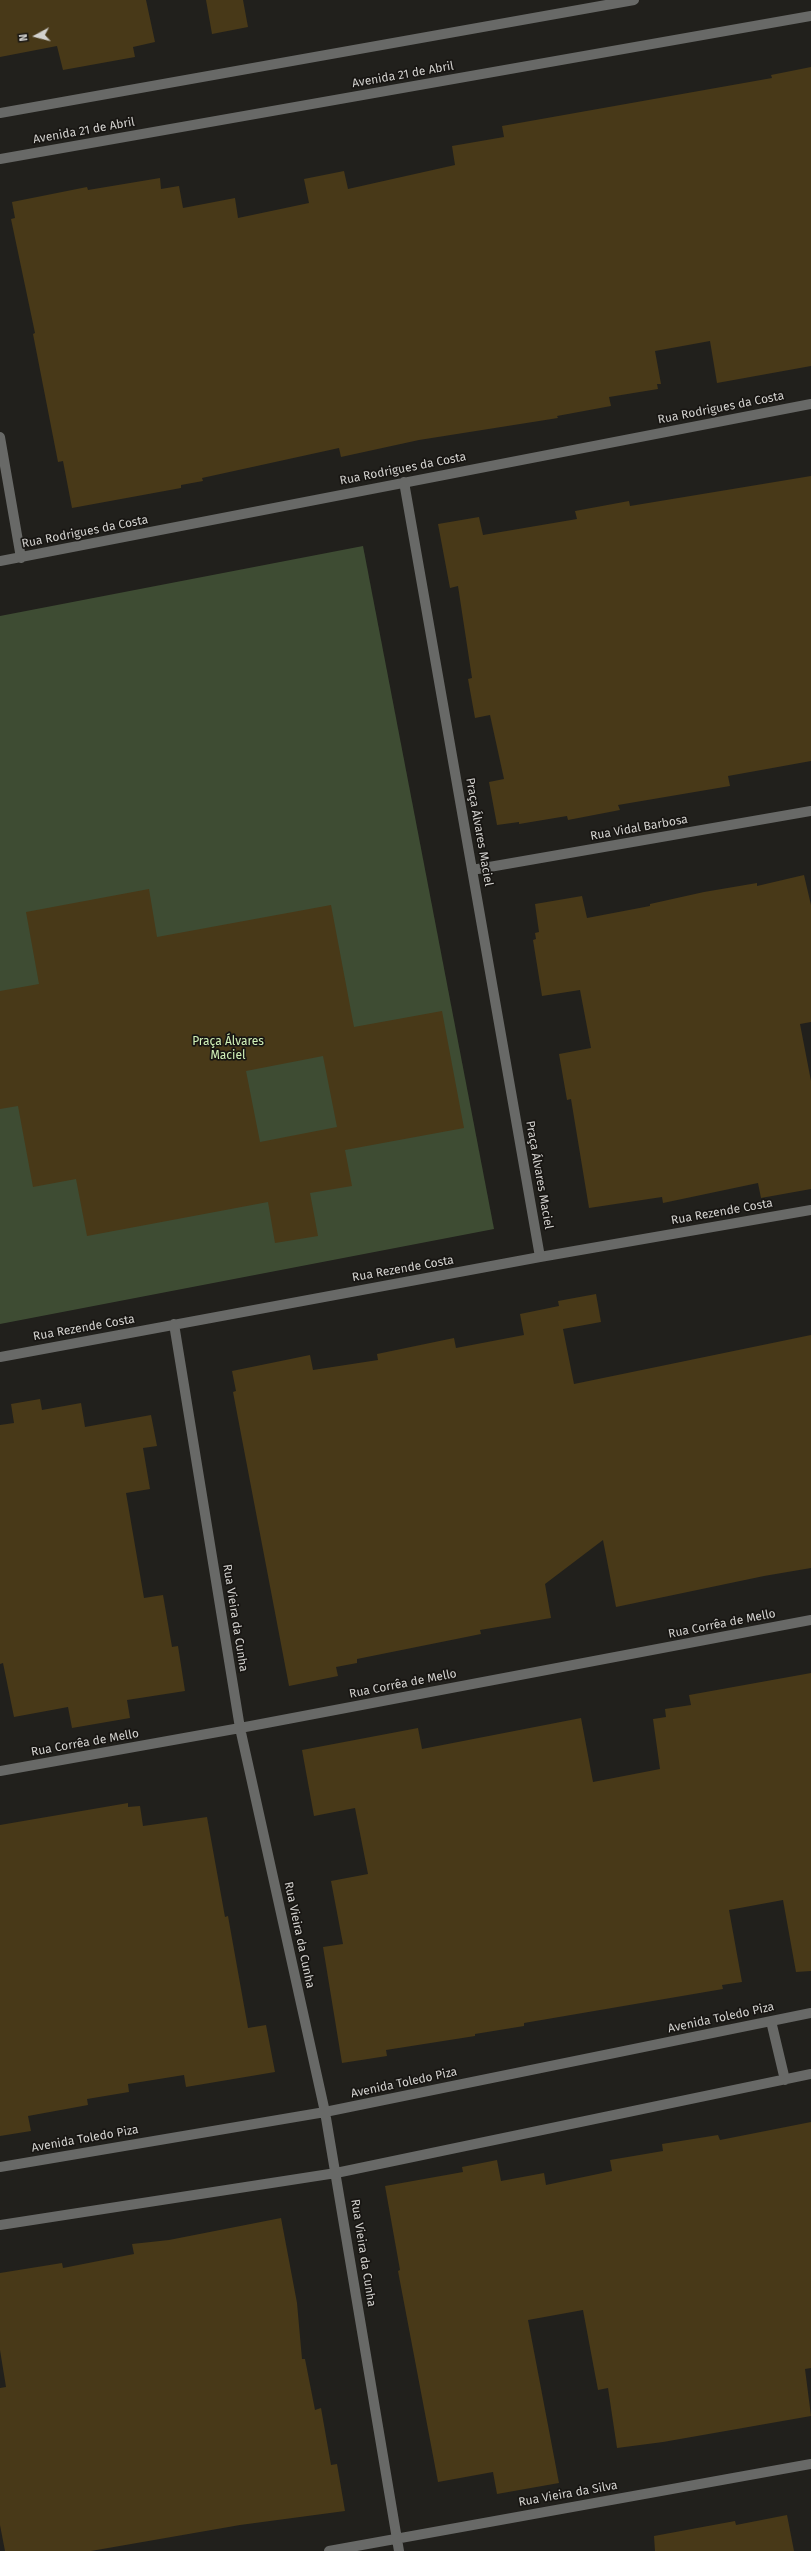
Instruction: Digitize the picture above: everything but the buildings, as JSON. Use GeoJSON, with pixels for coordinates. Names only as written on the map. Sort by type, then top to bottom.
{"type":"FeatureCollection","features":[{"type":"Feature","properties":{"kind":"street"},"geometry":{"type":"LineString","coordinates":[[0,113],[634,0]]}},
{"type":"Feature","properties":{"kind":"street","name":"Avenida 21 de Abril"},"geometry":{"type":"LineString","coordinates":[[0,159],[811,16]]}},
{"type":"Feature","properties":{"kind":"street","name":"Rua Rodrigues da Costa"},"geometry":{"type":"LineString","coordinates":[[0,562],[404,482],[811,404]]}},
{"type":"Feature","properties":{"kind":"street"},"geometry":{"type":"LineString","coordinates":[[0,437],[21,558]]}},
{"type":"Feature","properties":{"kind":"street","name":"Praça Álvares Maciel"},"geometry":{"type":"LineString","coordinates":[[404,482],[540,1257]]}},
{"type":"Feature","properties":{"kind":"street","name":"Rua Vidal Barbosa"},"geometry":{"type":"LineString","coordinates":[[472,870],[811,811]]}},
{"type":"Feature","properties":{"kind":"street","name":"Rua Rezende Costa"},"geometry":{"type":"LineString","coordinates":[[0,1357],[540,1257],[811,1210]]}},
{"type":"Feature","properties":{"kind":"street","name":"Rua Vieira da Cunha"},"geometry":{"type":"LineString","coordinates":[[174,1324],[240,1728],[325,2112],[399,2551]]}},
{"type":"Feature","properties":{"kind":"street","name":"Rua Corrêa de Mello"},"geometry":{"type":"LineString","coordinates":[[0,1771],[240,1728],[811,1620]]}},
{"type":"Feature","properties":{"kind":"street","name":"Avenida Toledo Piza"},"geometry":{"type":"LineString","coordinates":[[0,2167],[325,2112],[811,2013]]}},
{"type":"Feature","properties":{"kind":"street"},"geometry":{"type":"LineString","coordinates":[[771,2021],[785,2080]]}},
{"type":"Feature","properties":{"kind":"street"},"geometry":{"type":"LineString","coordinates":[[0,2225],[336,2173],[811,2074]]}},
{"type":"Feature","properties":{"kind":"street","name":"Rua Vieira da Silva"},"geometry":{"type":"LineString","coordinates":[[329,2551],[811,2464]]}},
{"type":"Feature","properties":{"kind":"green space","name":"Praça Álvares Maciel"},"geometry":{"type":"Polygon","coordinates":[[[363,546],[494,1229],[0,1324],[0,616],[363,546]]]}}]}
